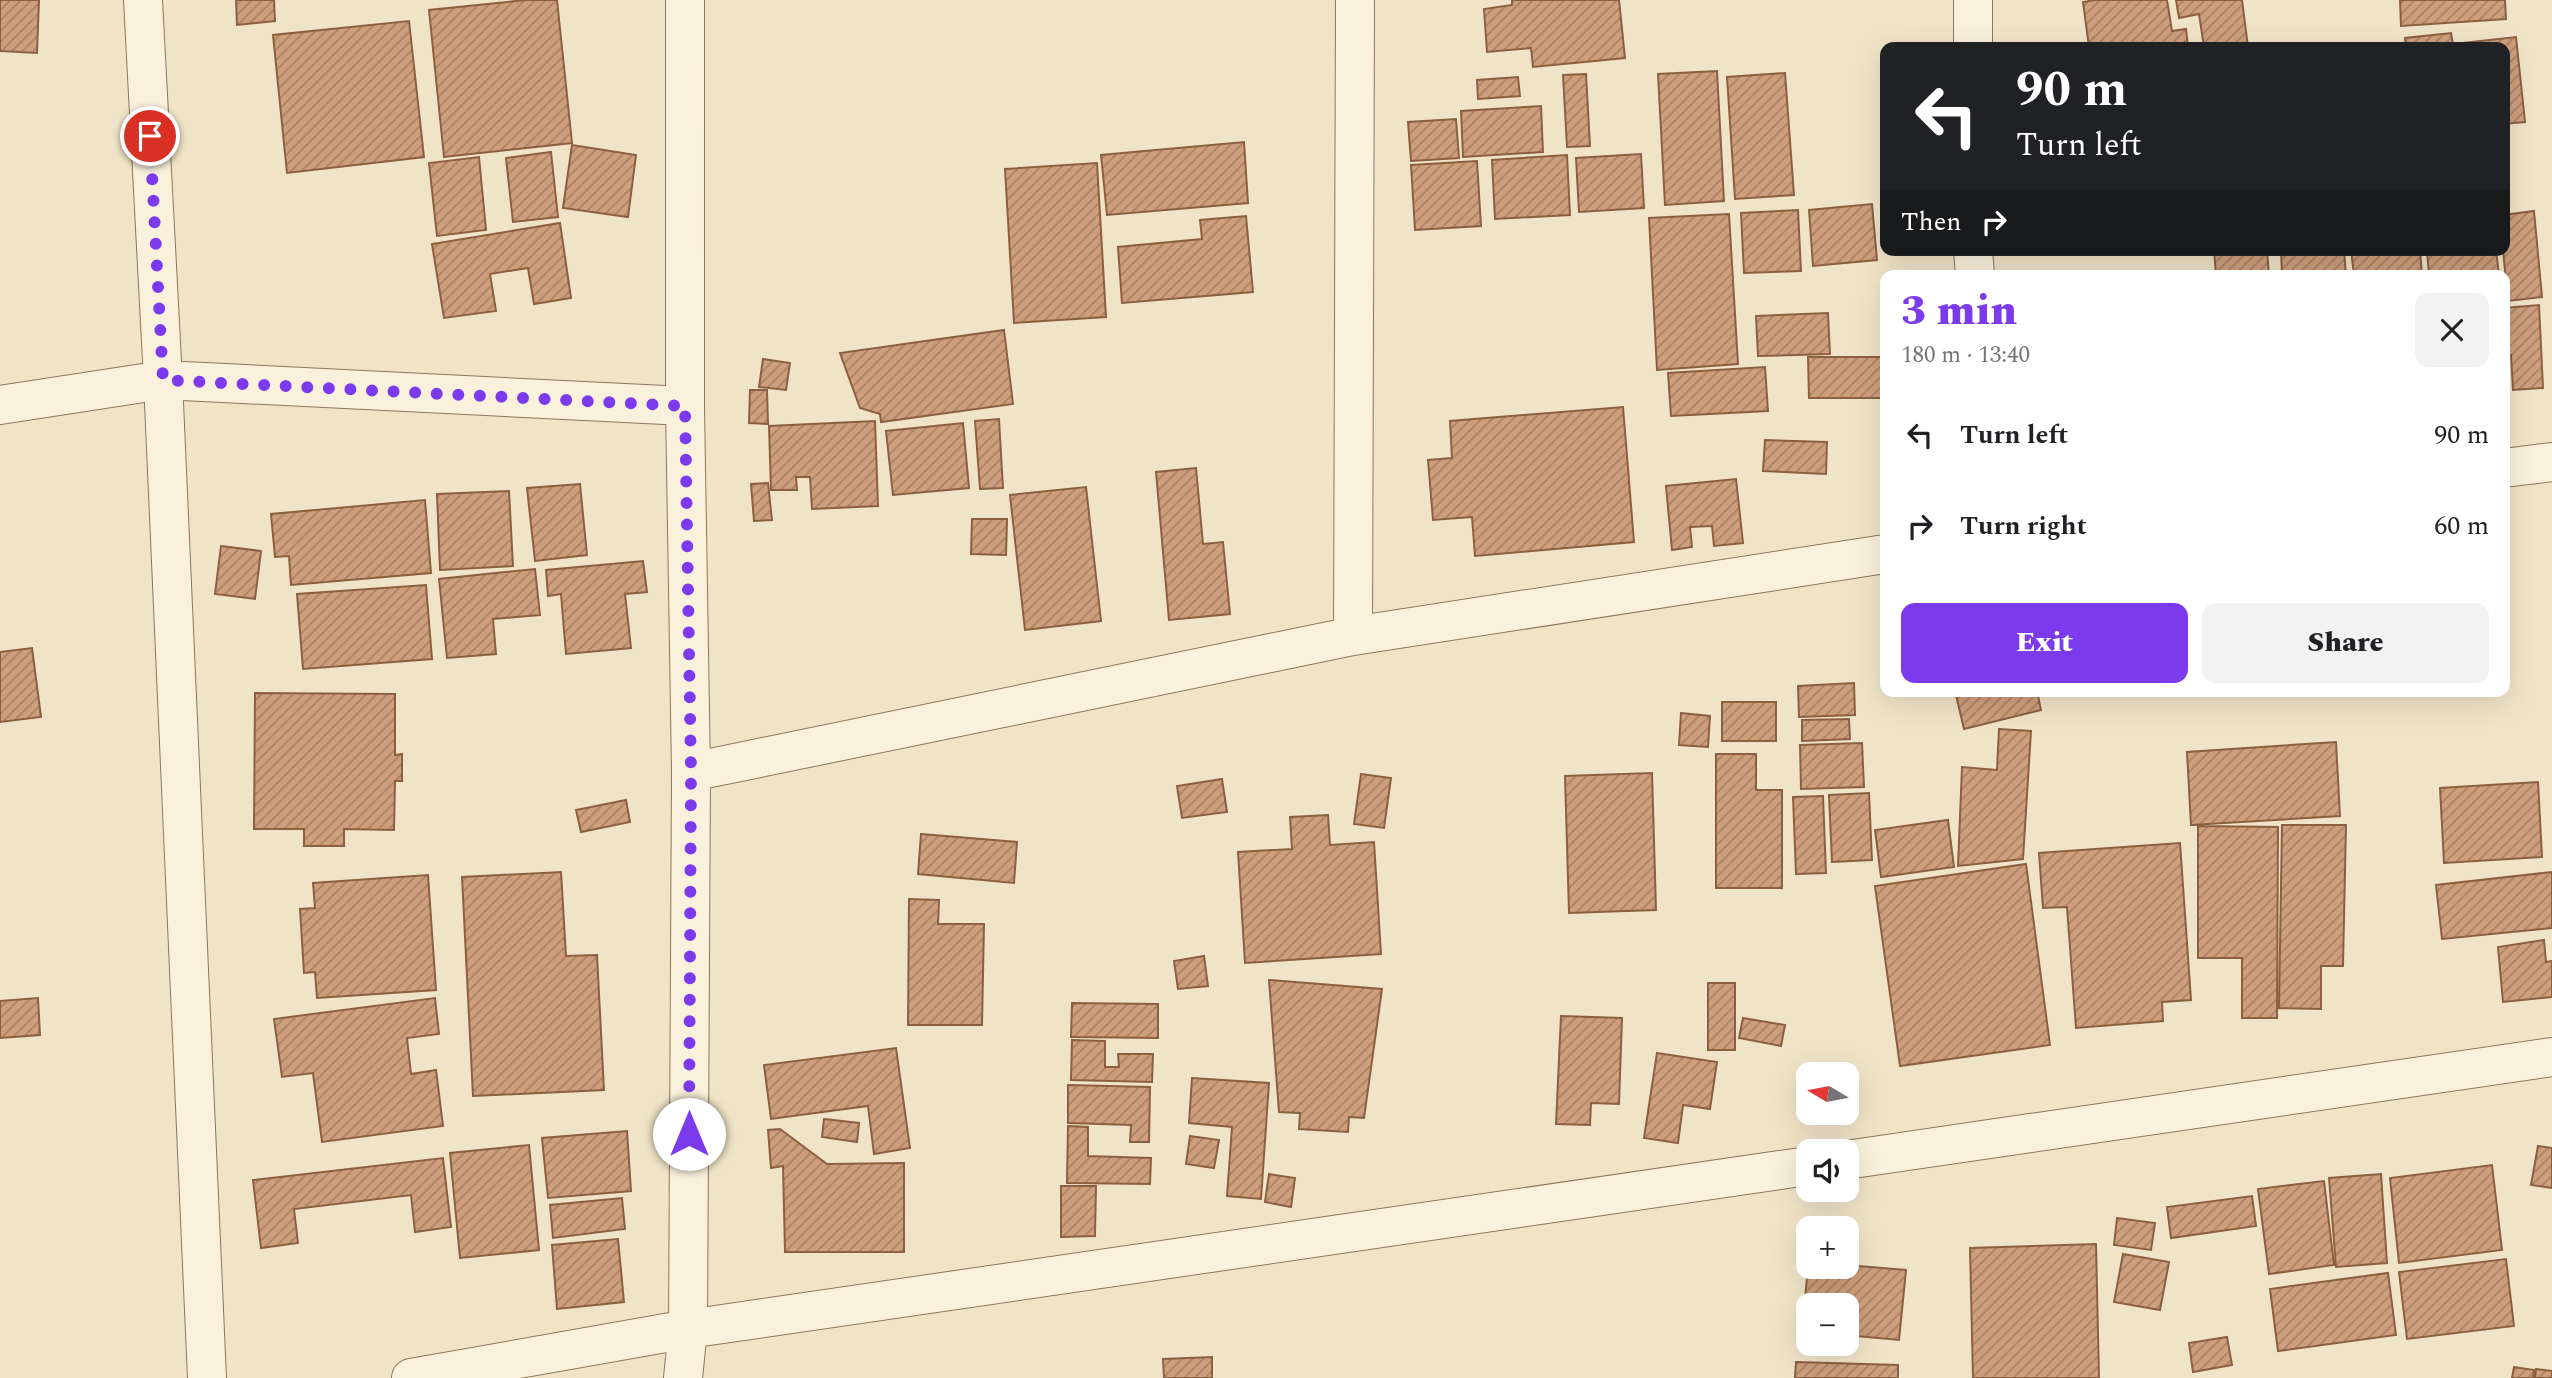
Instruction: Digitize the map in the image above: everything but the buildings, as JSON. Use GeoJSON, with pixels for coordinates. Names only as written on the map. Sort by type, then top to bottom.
{"type":"FeatureCollection","features":[{"type":"Feature","properties":{"kind":"street"},"geometry":{"type":"LineString","coordinates":[[143,0],[163,380],[207,1378]]}},
{"type":"Feature","properties":{"kind":"street"},"geometry":{"type":"LineString","coordinates":[[682,1378],[688,1329],[691,772],[685,406],[685,0]]}},
{"type":"Feature","properties":{"kind":"street"},"geometry":{"type":"LineString","coordinates":[[1353,636],[1356,0]]}},
{"type":"Feature","properties":{"kind":"street"},"geometry":{"type":"LineString","coordinates":[[1973,0],[1973,42]]}},
{"type":"Feature","properties":{"kind":"street"},"geometry":{"type":"LineString","coordinates":[[0,405],[163,380],[685,406]]}},
{"type":"Feature","properties":{"kind":"street"},"geometry":{"type":"LineString","coordinates":[[2510,467],[2552,462]]}},
{"type":"Feature","properties":{"kind":"street"},"geometry":{"type":"LineString","coordinates":[[691,772],[1353,636],[1880,555]]}},
{"type":"Feature","properties":{"kind":"street"},"geometry":{"type":"LineString","coordinates":[[1859,1158],[2552,1057]]}},
{"type":"Feature","properties":{"kind":"street"},"geometry":{"type":"LineString","coordinates":[[411,1378],[688,1329],[1796,1168]]}},
{"type":"Feature","properties":{"kind":"route"},"geometry":{"type":"LineString","coordinates":[[150,136],[163,380],[685,406],[691,772],[689,1134]]}}]}
